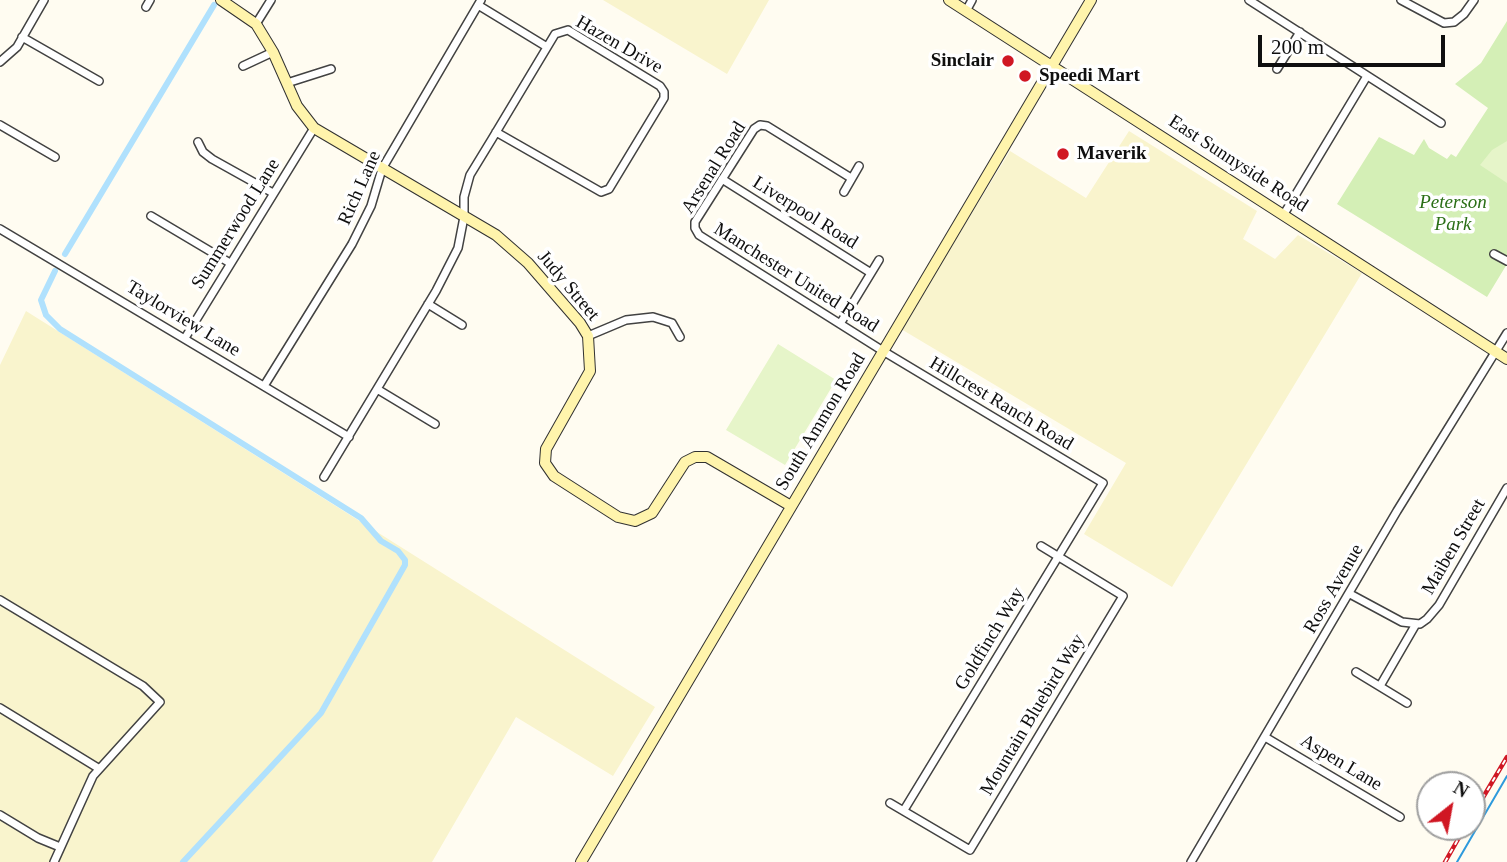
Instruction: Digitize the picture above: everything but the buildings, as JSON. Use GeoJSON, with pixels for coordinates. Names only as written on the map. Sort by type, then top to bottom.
{"type":"FeatureCollection","features":[{"type":"Feature","properties":{"kind":"street"},"geometry":{"type":"LineString","coordinates":[[0,62],[12,54],[44,0]]}},
{"type":"Feature","properties":{"kind":"street","name":"Judy Street"},"geometry":{"type":"LineString","coordinates":[[221,0],[256,24],[273,52],[297,106],[314,128],[496,235],[528,263],[588,336],[590,371],[546,449],[545,463],[554,476],[618,517],[635,521],[652,513],[685,462],[695,457],[707,457],[791,506]]}},
{"type":"Feature","properties":{"kind":"street"},"geometry":{"type":"LineString","coordinates":[[256,24],[271,0]]}},
{"type":"Feature","properties":{"kind":"street","name":"East Sunnyside Road"},"geometry":{"type":"LineString","coordinates":[[949,0],[1507,359]]}},
{"type":"Feature","properties":{"kind":"street"},"geometry":{"type":"LineString","coordinates":[[966,11],[972,0]]}},
{"type":"Feature","properties":{"kind":"street","name":"South Ammon Road"},"geometry":{"type":"LineString","coordinates":[[581,862],[1091,0]]}},
{"type":"Feature","properties":{"kind":"street"},"geometry":{"type":"LineString","coordinates":[[1249,0],[1441,123]]}},
{"type":"Feature","properties":{"kind":"street"},"geometry":{"type":"LineString","coordinates":[[1401,0],[1437,22],[1454,22],[1474,0]]}},
{"type":"Feature","properties":{"kind":"street"},"geometry":{"type":"LineString","coordinates":[[324,478],[428,304],[458,248],[464,217],[464,197],[470,176],[547,47],[479,2]]}},
{"type":"Feature","properties":{"kind":"street","name":"Rich Lane"},"geometry":{"type":"LineString","coordinates":[[264,386],[352,244],[371,206],[382,169],[479,2]]}},
{"type":"Feature","properties":{"kind":"street","name":"Hazen Drive"},"geometry":{"type":"LineString","coordinates":[[496,132],[601,192],[609,188],[664,98],[660,86],[568,30],[555,34],[547,47]]}},
{"type":"Feature","properties":{"kind":"street"},"geometry":{"type":"LineString","coordinates":[[1277,69],[1300,33]]}},
{"type":"Feature","properties":{"kind":"street"},"geometry":{"type":"LineString","coordinates":[[22,37],[99,81]]}},
{"type":"Feature","properties":{"kind":"street"},"geometry":{"type":"LineString","coordinates":[[243,66],[273,52]]}},
{"type":"Feature","properties":{"kind":"street"},"geometry":{"type":"LineString","coordinates":[[287,83],[331,69]]}},
{"type":"Feature","properties":{"kind":"street"},"geometry":{"type":"LineString","coordinates":[[1284,214],[1367,76]]}},
{"type":"Feature","properties":{"kind":"street"},"geometry":{"type":"LineString","coordinates":[[0,125],[55,156]]}},
{"type":"Feature","properties":{"kind":"street","name":"Arsenal Road"},"geometry":{"type":"LineString","coordinates":[[695,228],[695,222],[722,179],[754,129],[760,125],[767,126],[852,178]]}},
{"type":"Feature","properties":{"kind":"street","name":"Summerwood Lane"},"geometry":{"type":"LineString","coordinates":[[185,338],[314,128]]}},
{"type":"Feature","properties":{"kind":"street"},"geometry":{"type":"LineString","coordinates":[[198,142],[203,152],[212,159],[272,193]]}},
{"type":"Feature","properties":{"kind":"street"},"geometry":{"type":"LineString","coordinates":[[844,192],[859,166]]}},
{"type":"Feature","properties":{"kind":"street","name":"Liverpool Road"},"geometry":{"type":"LineString","coordinates":[[722,179],[871,273]]}},
{"type":"Feature","properties":{"kind":"street"},"geometry":{"type":"LineString","coordinates":[[151,216],[230,263]]}},
{"type":"Feature","properties":{"kind":"street","name":"Manchester United Road"},"geometry":{"type":"LineString","coordinates":[[695,228],[699,234],[883,351]]}},
{"type":"Feature","properties":{"kind":"street","name":"Taylorview Lane"},"geometry":{"type":"LineString","coordinates":[[0,229],[349,437]]}},
{"type":"Feature","properties":{"kind":"street"},"geometry":{"type":"LineString","coordinates":[[1494,254],[1507,261]]}},
{"type":"Feature","properties":{"kind":"street"},"geometry":{"type":"LineString","coordinates":[[840,324],[879,260]]}},
{"type":"Feature","properties":{"kind":"street"},"geometry":{"type":"LineString","coordinates":[[428,304],[462,325]]}},
{"type":"Feature","properties":{"kind":"street"},"geometry":{"type":"LineString","coordinates":[[588,336],[626,320],[653,317],[672,323],[680,337]]}},
{"type":"Feature","properties":{"kind":"street","name":"Ross Avenue"},"geometry":{"type":"LineString","coordinates":[[1191,862],[1397,512],[1507,333]]}},
{"type":"Feature","properties":{"kind":"street","name":"Hillcrest Ranch Road"},"geometry":{"type":"LineString","coordinates":[[883,351],[1103,483]]}},
{"type":"Feature","properties":{"kind":"street"},"geometry":{"type":"LineString","coordinates":[[377,389],[435,424]]}},
{"type":"Feature","properties":{"kind":"street","name":"Goldfinch Way"},"geometry":{"type":"LineString","coordinates":[[904,810],[1103,483]]}},
{"type":"Feature","properties":{"kind":"street","name":"Maiben Street"},"geometry":{"type":"LineString","coordinates":[[1380,686],[1416,624],[1427,620],[1440,605],[1507,488]]}},
{"type":"Feature","properties":{"kind":"street"},"geometry":{"type":"LineString","coordinates":[[1041,546],[1058,557]]}},
{"type":"Feature","properties":{"kind":"street","name":"Mountain Bluebird Way"},"geometry":{"type":"LineString","coordinates":[[904,810],[970,850],[1123,596],[1058,557]]}},
{"type":"Feature","properties":{"kind":"street"},"geometry":{"type":"LineString","coordinates":[[1350,594],[1402,622],[1416,624]]}},
{"type":"Feature","properties":{"kind":"street"},"geometry":{"type":"LineString","coordinates":[[0,600],[143,686],[160,702],[98,768],[54,862]]}},
{"type":"Feature","properties":{"kind":"street"},"geometry":{"type":"LineString","coordinates":[[1356,672],[1407,703]]}},
{"type":"Feature","properties":{"kind":"street"},"geometry":{"type":"LineString","coordinates":[[0,708],[98,768]]}},
{"type":"Feature","properties":{"kind":"street","name":"Aspen Lane"},"geometry":{"type":"LineString","coordinates":[[1265,737],[1400,817]]}},
{"type":"Feature","properties":{"kind":"street"},"geometry":{"type":"LineString","coordinates":[[890,803],[904,810]]}},
{"type":"Feature","properties":{"kind":"street"},"geometry":{"type":"LineString","coordinates":[[0,815],[38,838],[60,846]]}},
{"type":"Feature","properties":{"kind":"shaded area"},"geometry":{"type":"Polygon","coordinates":[[[603,0],[769,0],[727,74],[603,0]]]}},
{"type":"Feature","properties":{"kind":"shaded area"},"geometry":{"type":"Polygon","coordinates":[[[1129,131],[1257,211],[1243,239],[1275,259],[1298,235],[1362,273],[1172,587],[1084,534],[1126,463],[901,329],[1010,151],[1086,198],[1129,131]]]}},
{"type":"Feature","properties":{"kind":"shaded area"},"geometry":{"type":"Polygon","coordinates":[[[26,311],[655,707],[613,776],[516,717],[432,862],[0,862],[0,365],[26,311]]]}},
{"type":"Feature","properties":{"kind":"green space","name":"Peterson Park"},"geometry":{"type":"Polygon","coordinates":[[[1507,21],[1507,264],[1487,297],[1337,204],[1379,137],[1414,155],[1424,139],[1429,148],[1447,159],[1451,154],[1456,157],[1488,108],[1455,84],[1481,63],[1507,21]]]}},
{"type":"Feature","properties":{"kind":"green space"},"geometry":{"type":"Polygon","coordinates":[[[1507,141],[1507,183],[1480,165],[1492,150],[1507,141]]]}},
{"type":"Feature","properties":{"kind":"green space"},"geometry":{"type":"Polygon","coordinates":[[[778,344],[836,380],[785,465],[726,430],[778,344]]]}},
{"type":"Feature","properties":{"kind":"waterway"},"geometry":{"type":"LineString","coordinates":[[65,254],[214,5]]}},
{"type":"Feature","properties":{"kind":"waterway"},"geometry":{"type":"LineString","coordinates":[[55,271],[41,300],[46,315],[60,329],[361,518],[381,541],[398,551],[405,560],[405,565],[321,713],[183,862]]}},
{"type":"Feature","properties":{"kind":"waterway"},"geometry":{"type":"LineString","coordinates":[[1457,862],[1507,776]]}},
{"type":"Feature","properties":{"kind":"railway"},"geometry":{"type":"LineString","coordinates":[[1486,792],[1507,757]]}},
{"type":"Feature","properties":{"kind":"railway"},"geometry":{"type":"LineString","coordinates":[[1445,862],[1457,841]]}},
{"type":"Feature","properties":{"kind":"place","name":"Sinclair"},"geometry":{"type":"Point","coordinates":[1008,61]}},
{"type":"Feature","properties":{"kind":"place","name":"Speedi Mart"},"geometry":{"type":"Point","coordinates":[1025,76]}},
{"type":"Feature","properties":{"kind":"place","name":"Maverik"},"geometry":{"type":"Point","coordinates":[1063,154]}}]}
